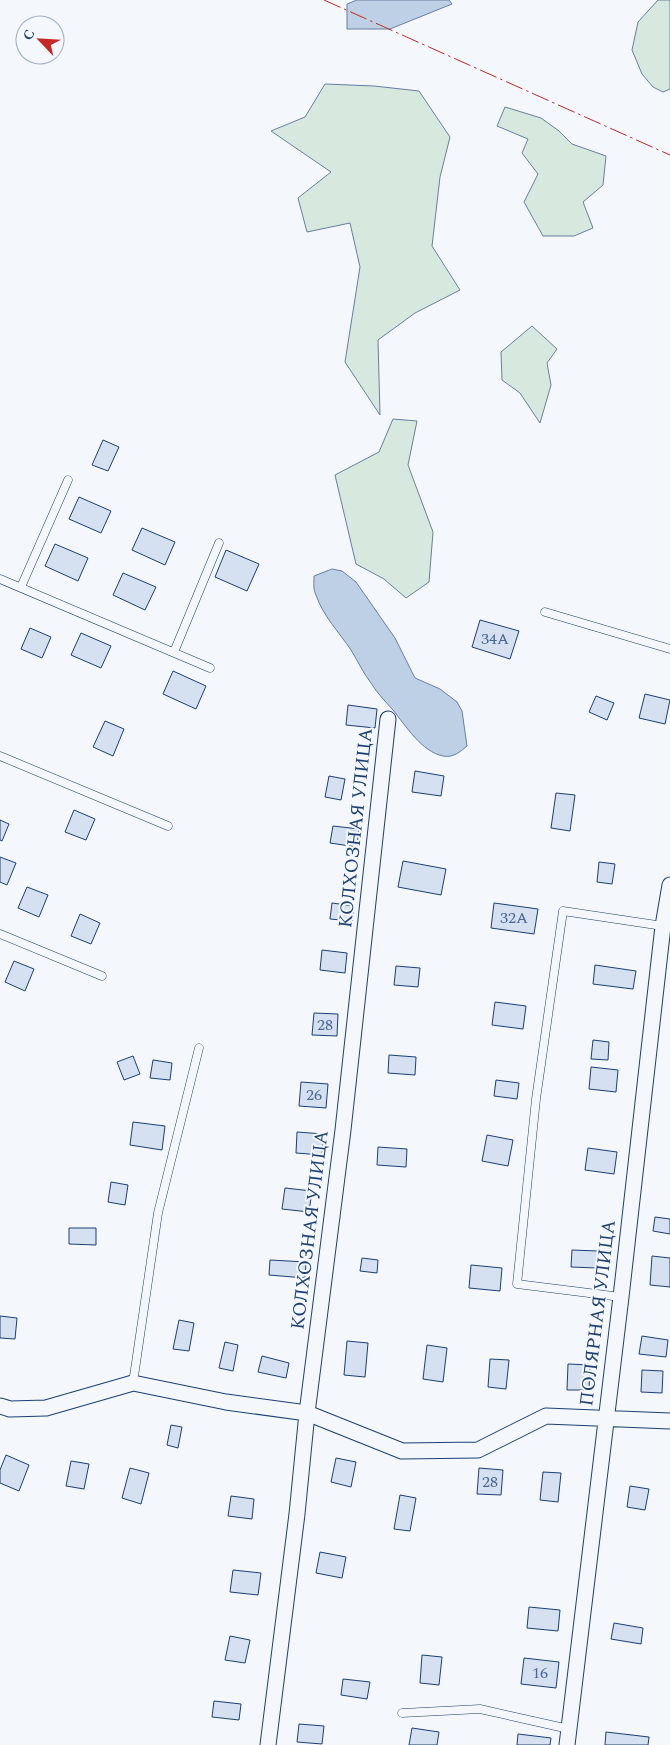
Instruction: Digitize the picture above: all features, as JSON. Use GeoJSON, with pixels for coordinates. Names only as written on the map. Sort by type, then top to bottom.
{"type":"FeatureCollection","features":[{"type":"Feature","properties":{"kind":"street","name":"КОЛХОЗНАЯ УЛИЦА"},"geometry":{"type":"LineString","coordinates":[[268,1745],[342,1140],[388,719]]}},
{"type":"Feature","properties":{"kind":"street","name":"ПОЛЯРНАЯ УЛИЦА"},"geometry":{"type":"LineString","coordinates":[[567,1745],[663,926],[670,885]]}},
{"type":"Feature","properties":{"kind":"street"},"geometry":{"type":"LineString","coordinates":[[0,1406],[10,1409],[46,1408],[133,1383],[226,1402],[307,1414],[402,1450],[478,1450],[546,1416],[670,1420]]}},
{"type":"Feature","properties":{"kind":"lane"},"geometry":{"type":"LineString","coordinates":[[21,587],[68,480]]}},
{"type":"Feature","properties":{"kind":"lane"},"geometry":{"type":"LineString","coordinates":[[174,652],[219,543]]}},
{"type":"Feature","properties":{"kind":"lane"},"geometry":{"type":"LineString","coordinates":[[0,579],[210,668]]}},
{"type":"Feature","properties":{"kind":"lane"},"geometry":{"type":"LineString","coordinates":[[545,612],[670,649]]}},
{"type":"Feature","properties":{"kind":"lane"},"geometry":{"type":"LineString","coordinates":[[0,756],[168,826]]}},
{"type":"Feature","properties":{"kind":"lane"},"geometry":{"type":"LineString","coordinates":[[621,1296],[517,1284],[536,1099],[563,911],[663,926]]}},
{"type":"Feature","properties":{"kind":"lane"},"geometry":{"type":"LineString","coordinates":[[0,934],[102,976]]}},
{"type":"Feature","properties":{"kind":"lane"},"geometry":{"type":"LineString","coordinates":[[133,1383],[158,1213],[199,1048]]}},
{"type":"Feature","properties":{"kind":"lane"},"geometry":{"type":"LineString","coordinates":[[402,1712],[480,1709],[569,1729]]}},
{"type":"Feature","properties":{"kind":"shaded area"},"geometry":{"type":"Polygon","coordinates":[[[658,0],[670,0],[670,89],[663,92],[653,87],[642,74],[632,50],[638,22],[658,0]]]}},
{"type":"Feature","properties":{"kind":"shaded area"},"geometry":{"type":"Polygon","coordinates":[[[325,84],[374,86],[419,91],[450,137],[440,177],[432,246],[460,290],[415,313],[378,340],[380,415],[345,362],[360,267],[350,223],[307,232],[298,198],[331,172],[271,131],[305,117],[325,84]]]}},
{"type":"Feature","properties":{"kind":"shaded area"},"geometry":{"type":"Polygon","coordinates":[[[505,107],[541,118],[559,131],[572,144],[606,156],[603,185],[583,202],[593,228],[574,236],[543,236],[524,202],[538,174],[522,153],[528,139],[497,126],[505,107]]]}},
{"type":"Feature","properties":{"kind":"shaded area"},"geometry":{"type":"Polygon","coordinates":[[[532,326],[557,349],[547,363],[551,385],[540,423],[520,393],[502,380],[501,352],[532,326]]]}},
{"type":"Feature","properties":{"kind":"shaded area"},"geometry":{"type":"Polygon","coordinates":[[[393,419],[417,421],[408,465],[433,532],[429,582],[406,598],[384,579],[356,564],[335,475],[379,452],[393,419]]]}},
{"type":"Feature","properties":{"kind":"water"},"geometry":{"type":"Polygon","coordinates":[[[357,0],[449,0],[452,4],[390,29],[347,29],[347,4],[357,0]]]}},
{"type":"Feature","properties":{"kind":"water"},"geometry":{"type":"Polygon","coordinates":[[[332,569],[342,571],[356,582],[395,638],[415,678],[440,689],[457,702],[462,711],[467,746],[459,752],[443,756],[421,744],[378,694],[351,650],[327,617],[315,593],[314,576],[332,569]]]}},
{"type":"Feature","properties":{"kind":"building"},"geometry":{"type":"Polygon","coordinates":[[[103,440],[119,447],[108,471],[92,465],[103,440]]]}},
{"type":"Feature","properties":{"kind":"building"},"geometry":{"type":"Polygon","coordinates":[[[79,497],[111,511],[101,533],[69,519],[79,497]]]}},
{"type":"Feature","properties":{"kind":"building"},"geometry":{"type":"Polygon","coordinates":[[[142,528],[175,542],[165,565],[132,550],[142,528]]]}},
{"type":"Feature","properties":{"kind":"building"},"geometry":{"type":"Polygon","coordinates":[[[55,544],[88,558],[78,581],[45,566],[55,544]]]}},
{"type":"Feature","properties":{"kind":"building"},"geometry":{"type":"Polygon","coordinates":[[[226,550],[259,564],[247,591],[215,577],[226,550]]]}},
{"type":"Feature","properties":{"kind":"building"},"geometry":{"type":"Polygon","coordinates":[[[123,573],[156,587],[145,610],[113,595],[123,573]]]}},
{"type":"Feature","properties":{"kind":"building"},"geometry":{"type":"Polygon","coordinates":[[[480,620],[519,631],[510,659],[472,647],[480,620]]]}},
{"type":"Feature","properties":{"kind":"building"},"geometry":{"type":"Polygon","coordinates":[[[30,628],[51,637],[42,658],[21,649],[30,628]]]}},
{"type":"Feature","properties":{"kind":"building"},"geometry":{"type":"Polygon","coordinates":[[[81,633],[111,646],[101,668],[71,655],[81,633]]]}},
{"type":"Feature","properties":{"kind":"building"},"geometry":{"type":"Polygon","coordinates":[[[173,671],[206,686],[196,709],[163,694],[173,671]]]}},
{"type":"Feature","properties":{"kind":"building"},"geometry":{"type":"Polygon","coordinates":[[[645,694],[670,700],[665,724],[639,718],[645,694]]]}},
{"type":"Feature","properties":{"kind":"building"},"geometry":{"type":"Polygon","coordinates":[[[596,696],[614,703],[607,720],[589,712],[596,696]]]}},
{"type":"Feature","properties":{"kind":"building"},"geometry":{"type":"Polygon","coordinates":[[[348,705],[377,709],[375,728],[346,725],[348,705]]]}},
{"type":"Feature","properties":{"kind":"building"},"geometry":{"type":"Polygon","coordinates":[[[105,721],[124,729],[113,756],[93,747],[105,721]]]}},
{"type":"Feature","properties":{"kind":"building"},"geometry":{"type":"Polygon","coordinates":[[[415,771],[444,776],[441,796],[412,792],[415,771]]]}},
{"type":"Feature","properties":{"kind":"building"},"geometry":{"type":"Polygon","coordinates":[[[329,776],[345,779],[341,800],[325,797],[329,776]]]}},
{"type":"Feature","properties":{"kind":"building"},"geometry":{"type":"Polygon","coordinates":[[[556,793],[575,795],[570,831],[551,828],[556,793]]]}},
{"type":"Feature","properties":{"kind":"building"},"geometry":{"type":"Polygon","coordinates":[[[74,810],[95,819],[86,840],[65,832],[74,810]]]}},
{"type":"Feature","properties":{"kind":"building"},"geometry":{"type":"Polygon","coordinates":[[[0,820],[9,824],[2,841],[0,840],[0,820]]]}},
{"type":"Feature","properties":{"kind":"building"},"geometry":{"type":"Polygon","coordinates":[[[333,826],[359,829],[357,847],[330,843],[333,826]]]}},
{"type":"Feature","properties":{"kind":"building"},"geometry":{"type":"Polygon","coordinates":[[[0,857],[16,863],[7,885],[0,882],[0,857]]]}},
{"type":"Feature","properties":{"kind":"building"},"geometry":{"type":"Polygon","coordinates":[[[403,861],[446,869],[441,895],[398,887],[403,861]]]}},
{"type":"Feature","properties":{"kind":"building"},"geometry":{"type":"Polygon","coordinates":[[[599,862],[615,864],[612,884],[597,882],[599,862]]]}},
{"type":"Feature","properties":{"kind":"building"},"geometry":{"type":"Polygon","coordinates":[[[27,887],[48,895],[39,917],[18,908],[27,887]]]}},
{"type":"Feature","properties":{"kind":"building"},"geometry":{"type":"Polygon","coordinates":[[[332,903],[354,906],[352,921],[330,919],[332,903]]]}},
{"type":"Feature","properties":{"kind":"building"},"geometry":{"type":"Polygon","coordinates":[[[494,903],[538,909],[534,934],[491,928],[494,903]]]}},
{"type":"Feature","properties":{"kind":"building"},"geometry":{"type":"Polygon","coordinates":[[[80,914],[100,923],[91,944],[71,936],[80,914]]]}},
{"type":"Feature","properties":{"kind":"building"},"geometry":{"type":"Polygon","coordinates":[[[322,950],[347,953],[345,973],[320,970],[322,950]]]}},
{"type":"Feature","properties":{"kind":"building"},"geometry":{"type":"Polygon","coordinates":[[[14,961],[34,969],[25,991],[5,982],[14,961]]]}},
{"type":"Feature","properties":{"kind":"building"},"geometry":{"type":"Polygon","coordinates":[[[595,965],[636,971],[633,989],[593,984],[595,965]]]}},
{"type":"Feature","properties":{"kind":"building"},"geometry":{"type":"Polygon","coordinates":[[[396,966],[420,968],[418,987],[394,985],[396,966]]]}},
{"type":"Feature","properties":{"kind":"building"},"geometry":{"type":"Polygon","coordinates":[[[495,1002],[526,1006],[523,1029],[492,1025],[495,1002]]]}},
{"type":"Feature","properties":{"kind":"building"},"geometry":{"type":"Polygon","coordinates":[[[314,1013],[338,1014],[337,1036],[312,1035],[314,1013]]]}},
{"type":"Feature","properties":{"kind":"building"},"geometry":{"type":"Polygon","coordinates":[[[593,1040],[609,1042],[608,1060],[591,1059],[593,1040]]]}},
{"type":"Feature","properties":{"kind":"building"},"geometry":{"type":"Polygon","coordinates":[[[389,1055],[416,1057],[415,1075],[388,1073],[389,1055]]]}},
{"type":"Feature","properties":{"kind":"building"},"geometry":{"type":"Polygon","coordinates":[[[133,1056],[140,1074],[124,1080],[117,1062],[133,1056]]]}},
{"type":"Feature","properties":{"kind":"building"},"geometry":{"type":"Polygon","coordinates":[[[153,1060],[172,1063],[170,1080],[150,1078],[153,1060]]]}},
{"type":"Feature","properties":{"kind":"building"},"geometry":{"type":"Polygon","coordinates":[[[591,1067],[618,1070],[616,1092],[589,1089],[591,1067]]]}},
{"type":"Feature","properties":{"kind":"building"},"geometry":{"type":"Polygon","coordinates":[[[496,1080],[519,1083],[517,1099],[494,1096],[496,1080]]]}},
{"type":"Feature","properties":{"kind":"building"},"geometry":{"type":"Polygon","coordinates":[[[301,1082],[328,1084],[326,1108],[299,1106],[301,1082]]]}},
{"type":"Feature","properties":{"kind":"building"},"geometry":{"type":"Polygon","coordinates":[[[133,1122],[165,1126],[162,1150],[130,1145],[133,1122]]]}},
{"type":"Feature","properties":{"kind":"building"},"geometry":{"type":"Polygon","coordinates":[[[297,1132],[324,1134],[322,1155],[296,1153],[297,1132]]]}},
{"type":"Feature","properties":{"kind":"building"},"geometry":{"type":"Polygon","coordinates":[[[487,1135],[513,1140],[508,1166],[482,1161],[487,1135]]]}},
{"type":"Feature","properties":{"kind":"building"},"geometry":{"type":"Polygon","coordinates":[[[378,1147],[407,1149],[406,1167],[377,1165],[378,1147]]]}},
{"type":"Feature","properties":{"kind":"building"},"geometry":{"type":"Polygon","coordinates":[[[588,1148],[617,1152],[614,1174],[585,1170],[588,1148]]]}},
{"type":"Feature","properties":{"kind":"building"},"geometry":{"type":"Polygon","coordinates":[[[111,1182],[128,1185],[125,1205],[108,1202],[111,1182]]]}},
{"type":"Feature","properties":{"kind":"building"},"geometry":{"type":"Polygon","coordinates":[[[285,1188],[312,1191],[309,1212],[282,1209],[285,1188]]]}},
{"type":"Feature","properties":{"kind":"building"},"geometry":{"type":"Polygon","coordinates":[[[655,1217],[670,1219],[670,1234],[653,1231],[655,1217]]]}},
{"type":"Feature","properties":{"kind":"building"},"geometry":{"type":"Polygon","coordinates":[[[69,1228],[96,1228],[96,1245],[69,1244],[69,1228]]]}},
{"type":"Feature","properties":{"kind":"building"},"geometry":{"type":"Polygon","coordinates":[[[572,1250],[598,1251],[597,1268],[571,1267],[572,1250]]]}},
{"type":"Feature","properties":{"kind":"building"},"geometry":{"type":"Polygon","coordinates":[[[652,1256],[670,1258],[670,1287],[650,1285],[652,1256]]]}},
{"type":"Feature","properties":{"kind":"building"},"geometry":{"type":"Polygon","coordinates":[[[362,1258],[378,1260],[377,1273],[360,1271],[362,1258]]]}},
{"type":"Feature","properties":{"kind":"building"},"geometry":{"type":"Polygon","coordinates":[[[270,1260],[306,1262],[305,1278],[269,1275],[270,1260]]]}},
{"type":"Feature","properties":{"kind":"building"},"geometry":{"type":"Polygon","coordinates":[[[471,1265],[502,1268],[500,1291],[469,1288],[471,1265]]]}},
{"type":"Feature","properties":{"kind":"building"},"geometry":{"type":"Polygon","coordinates":[[[0,1316],[17,1318],[15,1339],[0,1338],[0,1316]]]}},
{"type":"Feature","properties":{"kind":"building"},"geometry":{"type":"Polygon","coordinates":[[[179,1320],[194,1323],[189,1351],[173,1349],[179,1320]]]}},
{"type":"Feature","properties":{"kind":"building"},"geometry":{"type":"Polygon","coordinates":[[[642,1336],[668,1340],[666,1357],[639,1354],[642,1336]]]}},
{"type":"Feature","properties":{"kind":"building"},"geometry":{"type":"Polygon","coordinates":[[[347,1341],[368,1343],[365,1377],[344,1375],[347,1341]]]}},
{"type":"Feature","properties":{"kind":"building"},"geometry":{"type":"Polygon","coordinates":[[[225,1342],[238,1345],[233,1371],[219,1368],[225,1342]]]}},
{"type":"Feature","properties":{"kind":"building"},"geometry":{"type":"Polygon","coordinates":[[[427,1345],[447,1348],[443,1382],[423,1379],[427,1345]]]}},
{"type":"Feature","properties":{"kind":"building"},"geometry":{"type":"Polygon","coordinates":[[[262,1356],[289,1363],[286,1378],[258,1372],[262,1356]]]}},
{"type":"Feature","properties":{"kind":"building"},"geometry":{"type":"Polygon","coordinates":[[[490,1359],[509,1360],[506,1389],[488,1387],[490,1359]]]}},
{"type":"Feature","properties":{"kind":"building"},"geometry":{"type":"Polygon","coordinates":[[[568,1364],[590,1365],[589,1390],[567,1390],[568,1364]]]}},
{"type":"Feature","properties":{"kind":"building"},"geometry":{"type":"Polygon","coordinates":[[[642,1370],[663,1371],[662,1393],[641,1392],[642,1370]]]}},
{"type":"Feature","properties":{"kind":"building"},"geometry":{"type":"Polygon","coordinates":[[[171,1425],[182,1427],[178,1448],[167,1445],[171,1425]]]}},
{"type":"Feature","properties":{"kind":"building"},"geometry":{"type":"Polygon","coordinates":[[[6,1455],[29,1465],[19,1491],[0,1483],[0,1470],[6,1455]]]}},
{"type":"Feature","properties":{"kind":"building"},"geometry":{"type":"Polygon","coordinates":[[[336,1458],[356,1462],[351,1487],[331,1482],[336,1458]]]}},
{"type":"Feature","properties":{"kind":"building"},"geometry":{"type":"Polygon","coordinates":[[[71,1461],[89,1464],[84,1489],[66,1486],[71,1461]]]}},
{"type":"Feature","properties":{"kind":"building"},"geometry":{"type":"Polygon","coordinates":[[[130,1468],[149,1473],[141,1504],[122,1498],[130,1468]]]}},
{"type":"Feature","properties":{"kind":"building"},"geometry":{"type":"Polygon","coordinates":[[[479,1468],[503,1470],[501,1495],[477,1494],[479,1468]]]}},
{"type":"Feature","properties":{"kind":"building"},"geometry":{"type":"Polygon","coordinates":[[[543,1472],[561,1473],[558,1502],[540,1500],[543,1472]]]}},
{"type":"Feature","properties":{"kind":"building"},"geometry":{"type":"Polygon","coordinates":[[[630,1486],[649,1489],[645,1510],[627,1507],[630,1486]]]}},
{"type":"Feature","properties":{"kind":"building"},"geometry":{"type":"Polygon","coordinates":[[[400,1495],[416,1498],[410,1531],[394,1529],[400,1495]]]}},
{"type":"Feature","properties":{"kind":"building"},"geometry":{"type":"Polygon","coordinates":[[[231,1496],[254,1499],[252,1519],[228,1516],[231,1496]]]}},
{"type":"Feature","properties":{"kind":"building"},"geometry":{"type":"Polygon","coordinates":[[[320,1552],[346,1557],[342,1578],[316,1573],[320,1552]]]}},
{"type":"Feature","properties":{"kind":"building"},"geometry":{"type":"Polygon","coordinates":[[[233,1570],[261,1573],[258,1595],[230,1592],[233,1570]]]}},
{"type":"Feature","properties":{"kind":"building"},"geometry":{"type":"Polygon","coordinates":[[[529,1607],[560,1610],[558,1631],[527,1628],[529,1607]]]}},
{"type":"Feature","properties":{"kind":"building"},"geometry":{"type":"Polygon","coordinates":[[[614,1623],[643,1628],[641,1644],[611,1639],[614,1623]]]}},
{"type":"Feature","properties":{"kind":"building"},"geometry":{"type":"Polygon","coordinates":[[[230,1636],[250,1640],[245,1663],[225,1660],[230,1636]]]}},
{"type":"Feature","properties":{"kind":"building"},"geometry":{"type":"Polygon","coordinates":[[[422,1655],[442,1657],[439,1685],[420,1683],[422,1655]]]}},
{"type":"Feature","properties":{"kind":"building"},"geometry":{"type":"Polygon","coordinates":[[[524,1658],[559,1662],[556,1688],[521,1684],[524,1658]]]}},
{"type":"Feature","properties":{"kind":"building"},"geometry":{"type":"Polygon","coordinates":[[[343,1679],[370,1682],[367,1699],[341,1695],[343,1679]]]}},
{"type":"Feature","properties":{"kind":"building"},"geometry":{"type":"Polygon","coordinates":[[[214,1701],[241,1704],[239,1720],[212,1717],[214,1701]]]}},
{"type":"Feature","properties":{"kind":"building"},"geometry":{"type":"Polygon","coordinates":[[[299,1724],[324,1726],[322,1744],[297,1742],[299,1724]]]}},
{"type":"Feature","properties":{"kind":"building"},"geometry":{"type":"Polygon","coordinates":[[[412,1728],[439,1732],[437,1745],[409,1745],[412,1728]]]}},
{"type":"Feature","properties":{"kind":"building"},"geometry":{"type":"Polygon","coordinates":[[[606,1732],[649,1737],[648,1745],[605,1745],[606,1732]]]}},
{"type":"Feature","properties":{"kind":"building"},"geometry":{"type":"Polygon","coordinates":[[[518,1734],[551,1738],[550,1745],[517,1745],[518,1734]]]}},
{"type":"Feature","properties":{"kind":"power"},"geometry":{"type":"LineString","coordinates":[[324,0],[670,155]]}}]}
